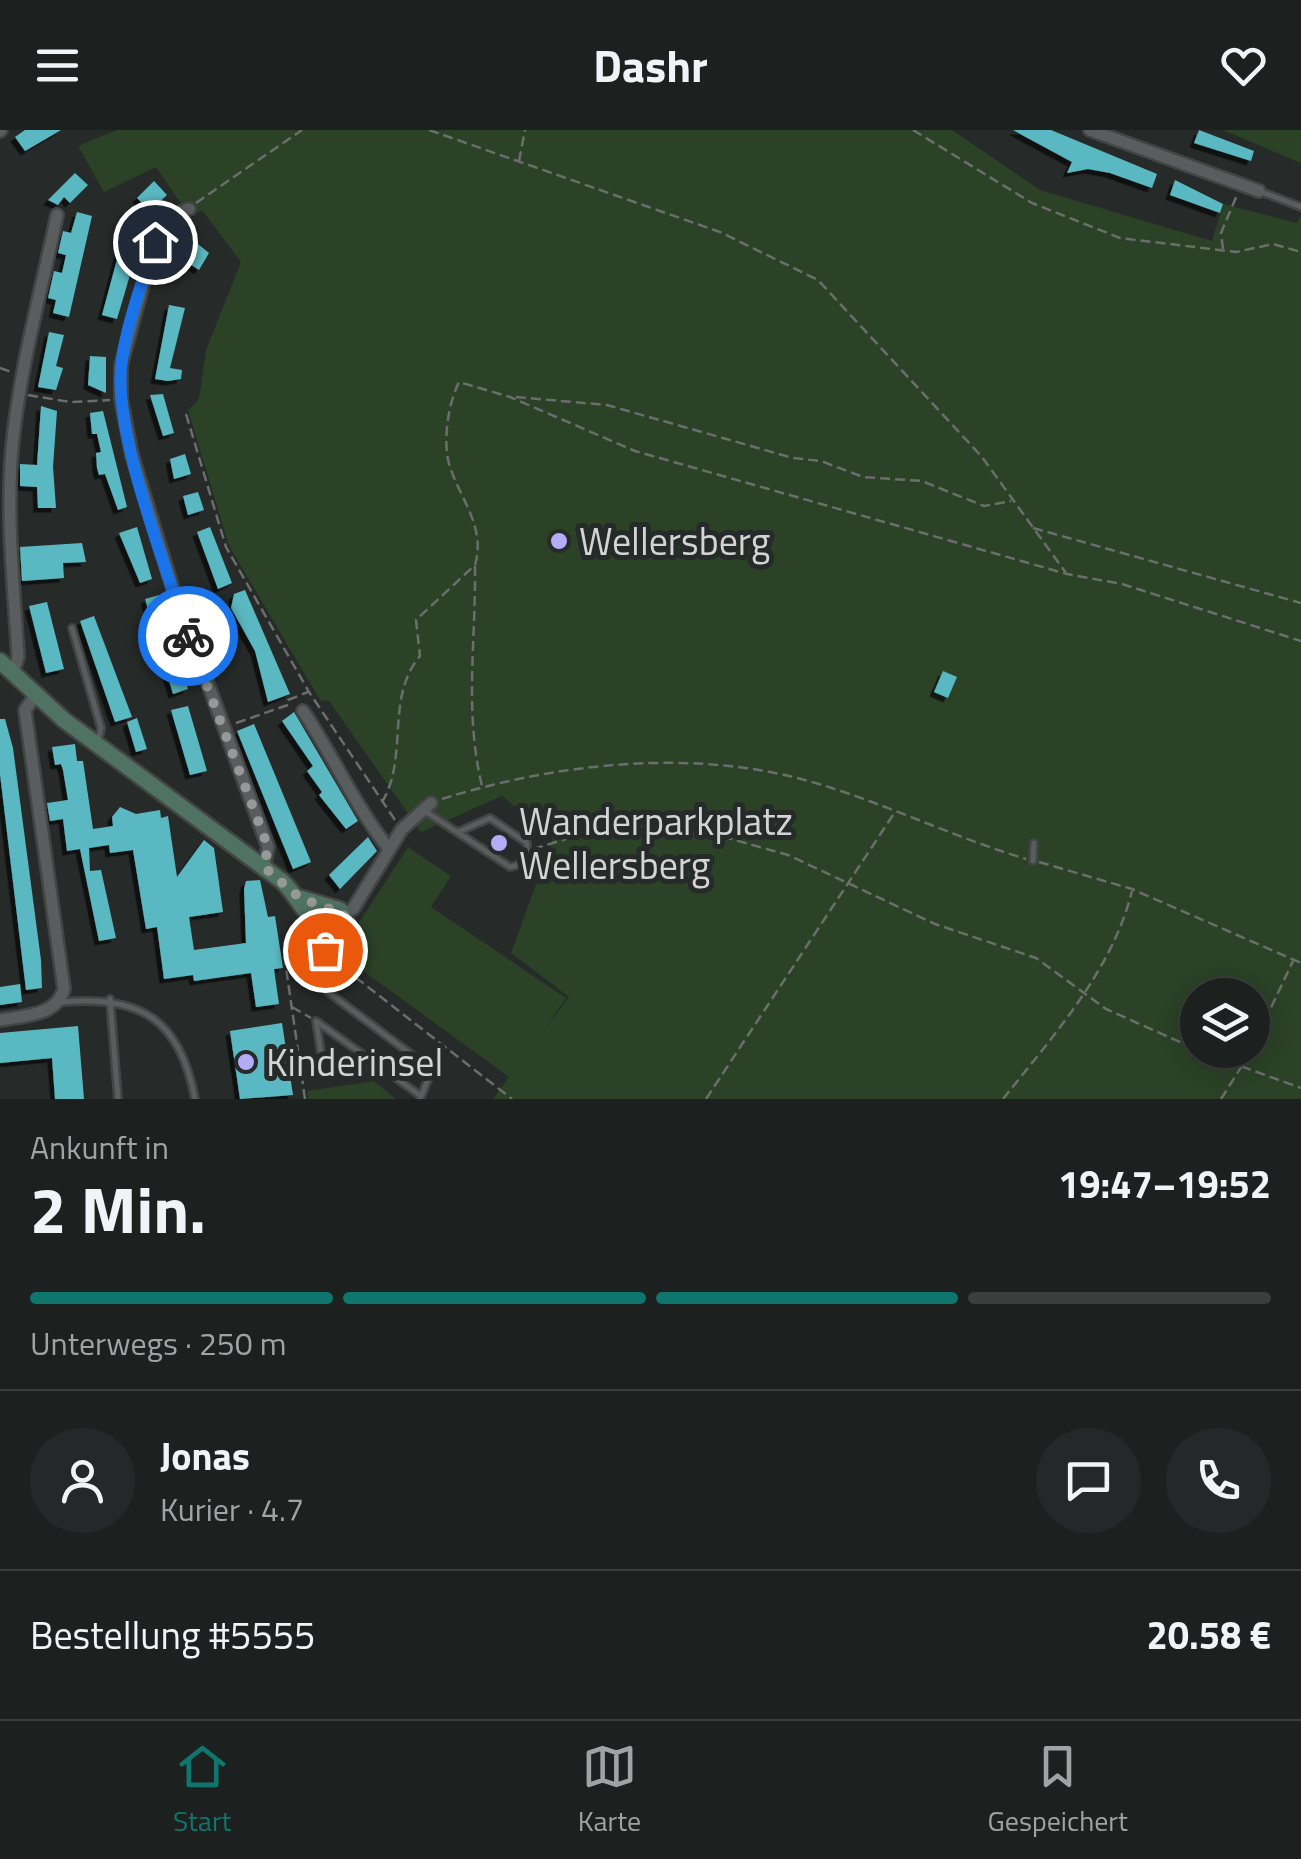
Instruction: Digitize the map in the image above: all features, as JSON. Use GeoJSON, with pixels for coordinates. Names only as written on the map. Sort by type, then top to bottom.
{"type":"FeatureCollection","features":[{"type":"Feature","properties":{"kind":"street"},"geometry":{"type":"LineString","coordinates":[[1090,130],[1260,191]]}},
{"type":"Feature","properties":{"kind":"street"},"geometry":{"type":"LineString","coordinates":[[189,209],[172,216],[155,242],[121,365],[121,399],[132,455],[173,590],[268,847],[264,867]]}},
{"type":"Feature","properties":{"kind":"street"},"geometry":{"type":"LineString","coordinates":[[13,673],[18,657],[10,527],[11,469],[20,394],[57,216]]}},
{"type":"Feature","properties":{"kind":"street"},"geometry":{"type":"LineString","coordinates":[[0,661],[97,745],[264,867],[300,898],[322,932],[330,936],[342,931],[344,914]]}},
{"type":"Feature","properties":{"kind":"street"},"geometry":{"type":"LineString","coordinates":[[0,1020],[42,1012],[59,1002],[64,981],[25,710],[36,695]]}},
{"type":"Feature","properties":{"kind":"street"},"geometry":{"type":"LineString","coordinates":[[303,711],[326,746],[326,755],[344,786],[389,849]]}},
{"type":"Feature","properties":{"kind":"street"},"geometry":{"type":"LineString","coordinates":[[300,898],[344,914],[353,909],[402,829],[427,806]]}},
{"type":"Feature","properties":{"kind":"lane"},"geometry":{"type":"LineString","coordinates":[[1260,191],[1301,207]]}},
{"type":"Feature","properties":{"kind":"lane"},"geometry":{"type":"LineString","coordinates":[[72,628],[101,728],[97,745]]}},
{"type":"Feature","properties":{"kind":"lane"},"geometry":{"type":"LineString","coordinates":[[427,806],[458,832],[510,867],[518,864],[527,851],[526,843],[490,818],[458,832]]}},
{"type":"Feature","properties":{"kind":"lane"},"geometry":{"type":"LineString","coordinates":[[1033,860],[1034,843]]}},
{"type":"Feature","properties":{"kind":"lane"},"geometry":{"type":"LineString","coordinates":[[316,1021],[421,1097],[432,1070],[328,992],[322,932]]}},
{"type":"Feature","properties":{"kind":"lane"},"geometry":{"type":"LineString","coordinates":[[59,1002],[110,999],[134,1006],[160,1026],[177,1048],[195,1099]]}},
{"type":"Feature","properties":{"kind":"lane"},"geometry":{"type":"LineString","coordinates":[[110,999],[118,1099]]}},
{"type":"Feature","properties":{"kind":"lane"},"geometry":{"type":"LineString","coordinates":[[316,1021],[324,1072],[374,1064]]}},
{"type":"Feature","properties":{"kind":"path"},"geometry":{"type":"LineString","coordinates":[[189,209],[302,130]]}},
{"type":"Feature","properties":{"kind":"path"},"geometry":{"type":"LineString","coordinates":[[429,130],[720,232],[818,280],[982,457],[1067,574]]}},
{"type":"Feature","properties":{"kind":"path"},"geometry":{"type":"LineString","coordinates":[[519,162],[525,130]]}},
{"type":"Feature","properties":{"kind":"path"},"geometry":{"type":"LineString","coordinates":[[913,130],[1032,204],[1120,238],[1223,250],[1274,244],[1301,252]]}},
{"type":"Feature","properties":{"kind":"path"},"geometry":{"type":"LineString","coordinates":[[1223,250],[1221,233],[1241,185]]}},
{"type":"Feature","properties":{"kind":"path"},"geometry":{"type":"LineString","coordinates":[[483,789],[468,678],[477,619],[478,553],[470,506],[449,465],[449,401],[459,382],[510,396],[634,451],[1067,574],[1122,584],[1301,641]]}},
{"type":"Feature","properties":{"kind":"path"},"geometry":{"type":"LineString","coordinates":[[20,394],[70,402],[121,399]]}},
{"type":"Feature","properties":{"kind":"path"},"geometry":{"type":"LineString","coordinates":[[510,396],[606,405],[793,458],[821,461],[863,477],[922,481],[984,506],[1013,501]]}},
{"type":"Feature","properties":{"kind":"path"},"geometry":{"type":"LineString","coordinates":[[186,414],[226,547],[309,692],[402,829]]}},
{"type":"Feature","properties":{"kind":"path"},"geometry":{"type":"LineString","coordinates":[[1033,528],[1301,603]]}},
{"type":"Feature","properties":{"kind":"path"},"geometry":{"type":"LineString","coordinates":[[382,802],[389,790],[400,732],[400,695],[408,670],[420,656],[416,620],[475,564]]}},
{"type":"Feature","properties":{"kind":"path"},"geometry":{"type":"LineString","coordinates":[[222,727],[288,705],[288,700],[309,692]]}},
{"type":"Feature","properties":{"kind":"path"},"geometry":{"type":"LineString","coordinates":[[427,806],[544,775],[615,766],[736,767],[793,777],[894,814],[1132,890],[1301,963]]}},
{"type":"Feature","properties":{"kind":"path"},"geometry":{"type":"LineString","coordinates":[[706,1099],[894,814]]}},
{"type":"Feature","properties":{"kind":"path"},"geometry":{"type":"LineString","coordinates":[[527,851],[622,822],[670,833],[717,835],[788,855],[849,880],[935,924],[1036,958],[1083,994],[1140,1028],[1180,1043]]}},
{"type":"Feature","properties":{"kind":"path"},"geometry":{"type":"LineString","coordinates":[[1003,1099],[1083,994],[1125,920],[1132,890]]}},
{"type":"Feature","properties":{"kind":"path"},"geometry":{"type":"LineString","coordinates":[[325,950],[336,963],[512,1099]]}},
{"type":"Feature","properties":{"kind":"path"},"geometry":{"type":"LineString","coordinates":[[305,1099],[284,954],[314,951]]}},
{"type":"Feature","properties":{"kind":"path"},"geometry":{"type":"LineString","coordinates":[[1270,1011],[1294,960]]}},
{"type":"Feature","properties":{"kind":"path"},"geometry":{"type":"LineString","coordinates":[[292,1007],[316,1021]]}},
{"type":"Feature","properties":{"kind":"path"},"geometry":{"type":"LineString","coordinates":[[1221,1099],[1244,1068],[1301,1088]]}},
{"type":"Feature","properties":{"kind":"path"},"geometry":{"type":"LineString","coordinates":[[302,1077],[324,1072]]}},
{"type":"Feature","properties":{"kind":"green space"},"geometry":{"type":"Polygon","coordinates":[[[117,130],[952,130],[1040,190],[1212,241],[1223,204],[1297,223],[1301,215],[1301,1099],[493,1099],[509,1077],[355,965],[349,938],[408,847],[451,876],[431,907],[566,998],[545,1029],[569,997],[511,953],[553,838],[502,796],[421,832],[329,701],[320,700],[229,546],[188,410],[199,399],[206,350],[241,262],[202,210],[190,217],[156,167],[104,192],[78,146],[117,130]]]}},
{"type":"Feature","properties":{"kind":"green space"},"geometry":{"type":"Polygon","coordinates":[[[1223,130],[1301,130],[1301,163],[1223,130]]]}},
{"type":"Feature","properties":{"kind":"green space"},"geometry":{"type":"Polygon","coordinates":[[[374,1081],[396,1099],[308,1099],[307,1091],[374,1081]]]}},
{"type":"Feature","properties":{"kind":"building"},"geometry":{"type":"Polygon","coordinates":[[[25,130],[61,130],[25,151],[15,137],[25,130]]]}},
{"type":"Feature","properties":{"kind":"building"},"geometry":{"type":"Polygon","coordinates":[[[1013,130],[1051,130],[1157,174],[1152,188],[1088,169],[1067,173],[1072,162],[1013,130]]]}},
{"type":"Feature","properties":{"kind":"building"},"geometry":{"type":"Polygon","coordinates":[[[1199,130],[1254,151],[1251,161],[1194,143],[1199,130]]]}},
{"type":"Feature","properties":{"kind":"building"},"geometry":{"type":"Polygon","coordinates":[[[75,173],[88,185],[70,203],[64,197],[58,205],[48,200],[75,173]]]}},
{"type":"Feature","properties":{"kind":"building"},"geometry":{"type":"Polygon","coordinates":[[[1175,180],[1223,204],[1220,213],[1170,195],[1175,180]]]}},
{"type":"Feature","properties":{"kind":"building"},"geometry":{"type":"Polygon","coordinates":[[[154,181],[167,195],[150,211],[137,198],[154,181]]]}},
{"type":"Feature","properties":{"kind":"building"},"geometry":{"type":"Polygon","coordinates":[[[77,212],[92,216],[69,317],[53,313],[56,300],[48,298],[54,271],[62,273],[66,255],[58,253],[63,231],[71,233],[77,212]]]}},
{"type":"Feature","properties":{"kind":"building"},"geometry":{"type":"Polygon","coordinates":[[[123,221],[143,231],[117,319],[102,315],[122,241],[116,239],[123,221]]]}},
{"type":"Feature","properties":{"kind":"building"},"geometry":{"type":"Polygon","coordinates":[[[176,231],[186,237],[181,244],[198,244],[209,253],[199,270],[179,257],[172,269],[164,247],[176,231]]]}},
{"type":"Feature","properties":{"kind":"building"},"geometry":{"type":"Polygon","coordinates":[[[169,305],[185,308],[170,368],[182,370],[181,379],[168,381],[155,379],[169,305]]]}},
{"type":"Feature","properties":{"kind":"building"},"geometry":{"type":"Polygon","coordinates":[[[49,332],[64,335],[56,366],[63,368],[56,390],[38,387],[49,332]]]}},
{"type":"Feature","properties":{"kind":"building"},"geometry":{"type":"Polygon","coordinates":[[[90,356],[106,357],[106,393],[88,385],[90,356]]]}},
{"type":"Feature","properties":{"kind":"building"},"geometry":{"type":"Polygon","coordinates":[[[163,394],[174,433],[163,436],[150,395],[163,394]]]}},
{"type":"Feature","properties":{"kind":"building"},"geometry":{"type":"Polygon","coordinates":[[[41,406],[57,411],[53,467],[56,508],[38,508],[37,487],[20,486],[20,464],[37,465],[41,406]]]}},
{"type":"Feature","properties":{"kind":"building"},"geometry":{"type":"Polygon","coordinates":[[[103,411],[127,507],[118,510],[105,474],[99,475],[97,468],[96,453],[101,452],[97,434],[92,434],[90,413],[103,411]]]}},
{"type":"Feature","properties":{"kind":"building"},"geometry":{"type":"Polygon","coordinates":[[[185,454],[191,474],[174,479],[170,459],[185,454]]]}},
{"type":"Feature","properties":{"kind":"building"},"geometry":{"type":"Polygon","coordinates":[[[198,492],[204,510],[188,515],[183,496],[198,492]]]}},
{"type":"Feature","properties":{"kind":"building"},"geometry":{"type":"Polygon","coordinates":[[[137,527],[152,579],[140,583],[119,533],[137,527]]]}},
{"type":"Feature","properties":{"kind":"building"},"geometry":{"type":"Polygon","coordinates":[[[210,527],[232,583],[218,589],[197,532],[210,527]]]}},
{"type":"Feature","properties":{"kind":"building"},"geometry":{"type":"Polygon","coordinates":[[[82,543],[86,562],[63,563],[64,578],[22,581],[20,547],[82,543]]]}},
{"type":"Feature","properties":{"kind":"building"},"geometry":{"type":"Polygon","coordinates":[[[245,590],[290,694],[268,702],[255,651],[231,608],[234,594],[245,590]]]}},
{"type":"Feature","properties":{"kind":"building"},"geometry":{"type":"Polygon","coordinates":[[[159,595],[188,689],[173,694],[145,599],[159,595]]]}},
{"type":"Feature","properties":{"kind":"building"},"geometry":{"type":"Polygon","coordinates":[[[47,602],[64,669],[46,673],[29,606],[47,602]]]}},
{"type":"Feature","properties":{"kind":"building"},"geometry":{"type":"Polygon","coordinates":[[[94,616],[132,717],[115,722],[80,621],[94,616]]]}},
{"type":"Feature","properties":{"kind":"building"},"geometry":{"type":"Polygon","coordinates":[[[943,671],[957,677],[948,698],[934,692],[943,671]]]}},
{"type":"Feature","properties":{"kind":"building"},"geometry":{"type":"Polygon","coordinates":[[[188,706],[207,771],[190,775],[171,710],[188,706]]]}},
{"type":"Feature","properties":{"kind":"building"},"geometry":{"type":"Polygon","coordinates":[[[294,712],[358,821],[346,829],[319,795],[322,792],[307,771],[313,766],[282,721],[294,712]]]}},
{"type":"Feature","properties":{"kind":"building"},"geometry":{"type":"Polygon","coordinates":[[[137,718],[147,749],[136,752],[127,722],[137,718]]]}},
{"type":"Feature","properties":{"kind":"building"},"geometry":{"type":"Polygon","coordinates":[[[0,719],[5,719],[13,748],[42,988],[26,990],[0,774],[0,719]]]}},
{"type":"Feature","properties":{"kind":"building"},"geometry":{"type":"Polygon","coordinates":[[[254,724],[311,862],[293,869],[237,731],[254,724]]]}},
{"type":"Feature","properties":{"kind":"building"},"geometry":{"type":"Polygon","coordinates":[[[75,744],[77,761],[83,761],[93,829],[113,826],[112,817],[120,807],[136,814],[160,810],[161,818],[168,816],[177,877],[204,840],[214,848],[223,912],[189,917],[194,950],[246,943],[244,889],[246,881],[260,880],[268,917],[275,916],[283,968],[274,969],[279,1004],[256,1007],[251,973],[194,981],[193,975],[164,979],[157,927],[146,929],[133,850],[110,853],[109,845],[89,848],[90,871],[101,870],[116,938],[99,941],[80,849],[67,851],[63,819],[50,821],[47,803],[68,800],[63,770],[61,764],[55,765],[52,747],[75,744]]]}},
{"type":"Feature","properties":{"kind":"building"},"geometry":{"type":"Polygon","coordinates":[[[368,837],[377,851],[340,889],[329,875],[368,837]]]}},
{"type":"Feature","properties":{"kind":"building"},"geometry":{"type":"Polygon","coordinates":[[[20,984],[22,1002],[0,1005],[0,987],[20,984]]]}},
{"type":"Feature","properties":{"kind":"building","name":"Kinderinsel"},"geometry":{"type":"Polygon","coordinates":[[[282,1023],[293,1095],[240,1099],[230,1031],[282,1023]]]}},
{"type":"Feature","properties":{"kind":"building"},"geometry":{"type":"Polygon","coordinates":[[[78,1026],[84,1099],[55,1099],[52,1058],[0,1063],[0,1033],[78,1026]]]}},
{"type":"Feature","properties":{"kind":"way so far"},"geometry":{"type":"LineString","coordinates":[[188,636],[268,847],[264,867],[300,898],[344,914],[342,931],[330,936],[322,932],[325,950]]}},
{"type":"Feature","properties":{"kind":"place","name":"Wellersberg"},"geometry":{"type":"Point","coordinates":[559,541]}},
{"type":"Feature","properties":{"kind":"place","name":"Wanderparkplatz Wellersberg"},"geometry":{"type":"Point","coordinates":[499,843]}},
{"type":"Feature","properties":{"kind":"place","name":"Kinderinsel"},"geometry":{"type":"Point","coordinates":[246,1062]}},
{"type":"Feature","properties":{"kind":"route"},"geometry":{"type":"LineString","coordinates":[[155,242],[121,365],[121,399],[132,455],[188,636]]}}]}
